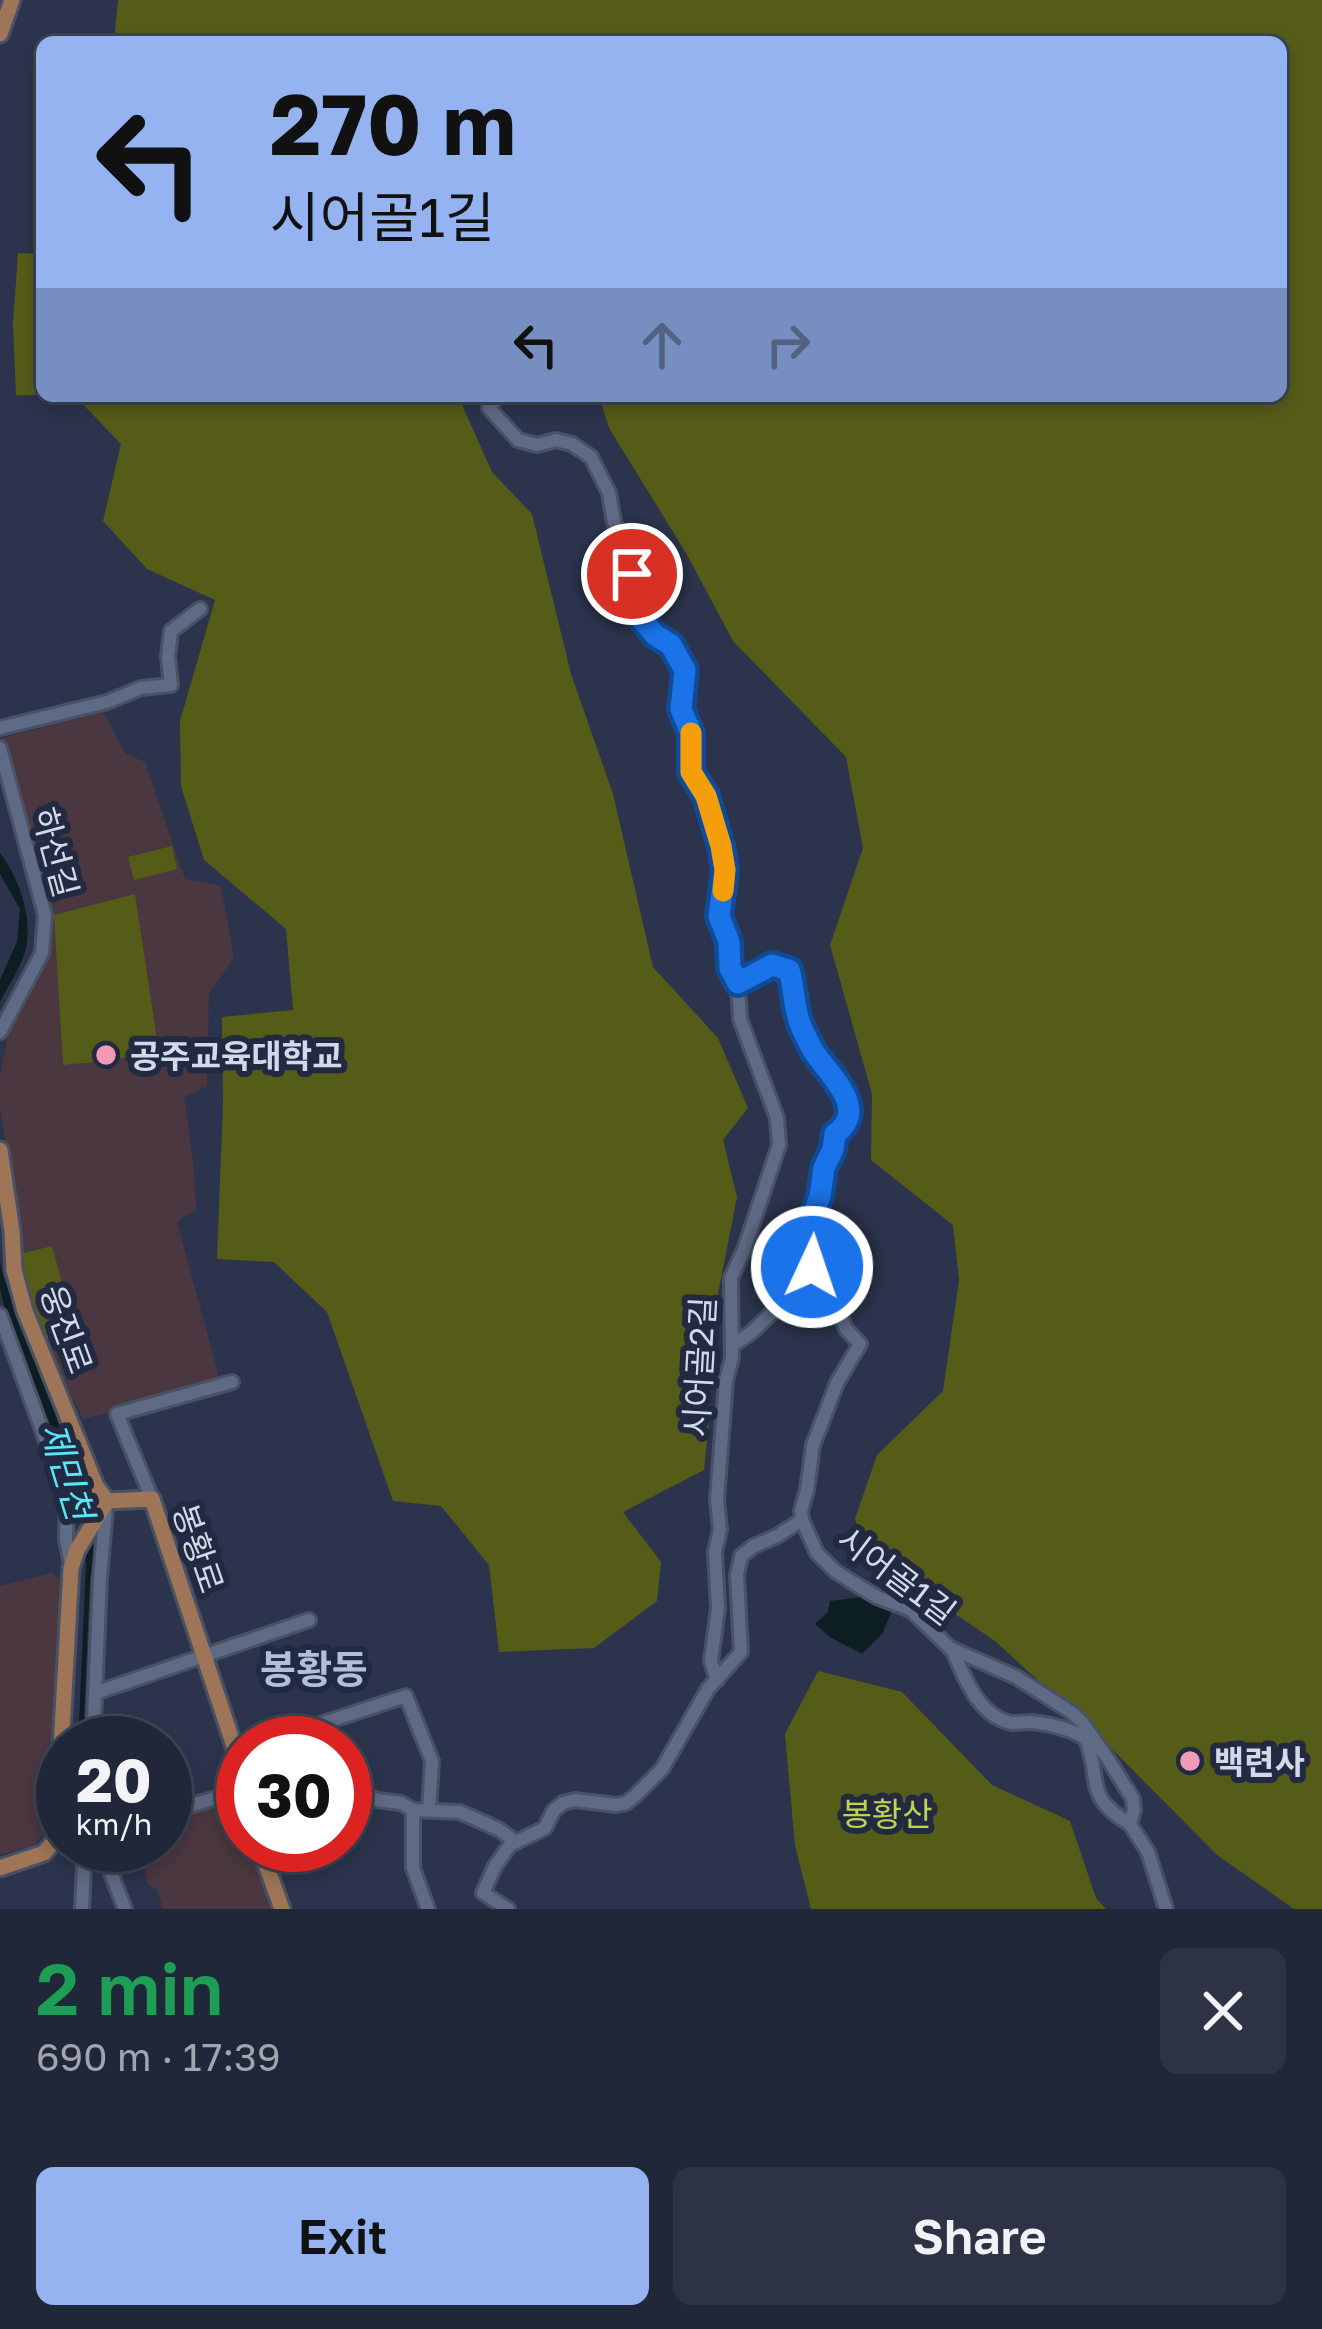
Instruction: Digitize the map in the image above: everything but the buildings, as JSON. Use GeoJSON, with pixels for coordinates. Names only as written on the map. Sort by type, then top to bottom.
{"type":"FeatureCollection","features":[{"type":"Feature","properties":{"kind":"main road"},"geometry":{"type":"LineString","coordinates":[[0,34],[12,0]]}},
{"type":"Feature","properties":{"kind":"main road","name":"웅진로"},"geometry":{"type":"LineString","coordinates":[[0,1150],[14,1270],[25,1311],[96,1486],[107,1501]]}},
{"type":"Feature","properties":{"kind":"main road","name":"봉황로"},"geometry":{"type":"LineString","coordinates":[[107,1501],[152,1498],[226,1716]]}},
{"type":"Feature","properties":{"kind":"main road"},"geometry":{"type":"LineString","coordinates":[[64,1716],[71,1568],[76,1550],[107,1501]]}},
{"type":"Feature","properties":{"kind":"main road"},"geometry":{"type":"LineString","coordinates":[[0,1868],[36,1856]]}},
{"type":"Feature","properties":{"kind":"main road"},"geometry":{"type":"LineString","coordinates":[[269,1872],[282,1909]]}},
{"type":"Feature","properties":{"kind":"street","name":"시어골2길"},"geometry":{"type":"LineString","coordinates":[[493,402],[489,408],[518,440],[537,446],[556,440],[591,457],[609,493],[614,522],[629,558],[638,615],[671,645],[684,668],[681,709],[691,733],[691,772],[706,796],[721,846],[725,870],[719,916],[729,942],[730,968],[738,983],[740,1019],[777,1118],[778,1145],[731,1279],[732,1358],[726,1380],[717,1500],[718,1608],[711,1660],[717,1680]]}},
{"type":"Feature","properties":{"kind":"street"},"geometry":{"type":"LineString","coordinates":[[0,728],[106,702],[141,688],[171,685],[167,657],[171,631],[200,609]]}},
{"type":"Feature","properties":{"kind":"street","name":"하선길"},"geometry":{"type":"LineString","coordinates":[[0,748],[50,909],[42,953],[0,1032]]}},
{"type":"Feature","properties":{"kind":"street","name":"시어골1길"},"geometry":{"type":"LineString","coordinates":[[738,983],[772,965],[789,970],[794,1009],[804,1033],[847,1101],[848,1120],[835,1134],[808,1227],[818,1287],[832,1294],[846,1329],[860,1344],[837,1383],[814,1445],[802,1520],[817,1552],[835,1571],[877,1597],[911,1610],[952,1649],[1016,1677],[1082,1722],[1132,1799],[1130,1825],[1148,1852],[1166,1909]]}},
{"type":"Feature","properties":{"kind":"street"},"geometry":{"type":"LineString","coordinates":[[732,1346],[781,1305],[818,1287]]}},
{"type":"Feature","properties":{"kind":"street"},"geometry":{"type":"LineString","coordinates":[[0,1315],[67,1498],[71,1568]]}},
{"type":"Feature","properties":{"kind":"street"},"geometry":{"type":"LineString","coordinates":[[152,1498],[116,1414],[232,1382]]}},
{"type":"Feature","properties":{"kind":"street"},"geometry":{"type":"LineString","coordinates":[[94,1716],[107,1501]]}},
{"type":"Feature","properties":{"kind":"street"},"geometry":{"type":"LineString","coordinates":[[508,1909],[483,1893],[510,1845],[545,1828],[563,1803],[626,1803],[662,1769],[708,1689],[741,1652],[737,1575],[741,1556],[802,1520]]}},
{"type":"Feature","properties":{"kind":"street"},"geometry":{"type":"LineString","coordinates":[[95,1694],[309,1620]]}},
{"type":"Feature","properties":{"kind":"street"},"geometry":{"type":"LineString","coordinates":[[952,1649],[966,1682],[997,1717],[1059,1727],[1086,1739],[1099,1798],[1130,1825]]}},
{"type":"Feature","properties":{"kind":"street"},"geometry":{"type":"LineString","coordinates":[[345,1716],[406,1696],[432,1761],[429,1810]]}},
{"type":"Feature","properties":{"kind":"street"},"geometry":{"type":"LineString","coordinates":[[372,1798],[413,1810],[460,1812],[516,1842]]}},
{"type":"Feature","properties":{"kind":"street"},"geometry":{"type":"LineString","coordinates":[[413,1810],[413,1868],[428,1909]]}},
{"type":"Feature","properties":{"kind":"street"},"geometry":{"type":"LineString","coordinates":[[82,1909],[84,1872]]}},
{"type":"Feature","properties":{"kind":"street"},"geometry":{"type":"LineString","coordinates":[[111,1872],[125,1909]]}},
{"type":"Feature","properties":{"kind":"shaded area","name":"공주교육대학교"},"geometry":{"type":"Polygon","coordinates":[[[103,712],[126,754],[145,762],[185,879],[221,886],[234,957],[209,994],[207,1086],[184,1097],[196,1209],[177,1222],[221,1384],[83,1419],[43,1339],[20,1254],[0,1108],[8,1034],[44,957],[52,913],[1,738],[103,712]]]}},
{"type":"Feature","properties":{"kind":"shaded area"},"geometry":{"type":"Polygon","coordinates":[[[0,853],[22,897],[28,936],[21,962],[0,1002],[0,980],[17,942],[20,909],[0,874],[0,853]]]}},
{"type":"Feature","properties":{"kind":"shaded area","name":"제민천"},"geometry":{"type":"Polygon","coordinates":[[[0,1260],[100,1533],[90,1579],[84,1716],[79,1716],[86,1563],[79,1499],[9,1325],[0,1289],[0,1260]]]}},
{"type":"Feature","properties":{"kind":"shaded area"},"geometry":{"type":"Polygon","coordinates":[[[52,1573],[66,1585],[57,1716],[36,1716],[36,1842],[0,1855],[0,1586],[52,1573]]]}},
{"type":"Feature","properties":{"kind":"shaded area"},"geometry":{"type":"Polygon","coordinates":[[[863,1597],[892,1611],[882,1634],[862,1654],[815,1624],[828,1612],[830,1601],[863,1597]]]}},
{"type":"Feature","properties":{"kind":"shaded area"},"geometry":{"type":"Polygon","coordinates":[[[216,1803],[216,1872],[262,1872],[274,1909],[163,1909],[145,1872],[192,1872],[192,1810],[216,1803]]]}},
{"type":"Feature","properties":{"kind":"green space"},"geometry":{"type":"Polygon","coordinates":[[[118,0],[1322,0],[1322,1909],[1294,1909],[1217,1855],[1105,1742],[995,1641],[867,1554],[855,1519],[877,1455],[943,1391],[959,1280],[953,1225],[871,1160],[872,1094],[830,945],[863,848],[846,757],[733,641],[686,553],[609,428],[601,402],[1287,402],[1287,36],[115,36],[118,0]]]}},
{"type":"Feature","properties":{"kind":"green space"},"geometry":{"type":"Polygon","coordinates":[[[18,253],[36,254],[36,395],[16,395],[13,324],[18,253]]]}},
{"type":"Feature","properties":{"kind":"green space"},"geometry":{"type":"Polygon","coordinates":[[[81,402],[465,402],[492,472],[532,514],[571,674],[613,794],[653,967],[718,1038],[748,1108],[723,1140],[737,1197],[708,1345],[710,1412],[704,1470],[623,1512],[661,1562],[657,1601],[594,1648],[499,1652],[489,1565],[441,1506],[393,1501],[327,1312],[274,1262],[217,1259],[222,1017],[293,1010],[286,929],[204,860],[181,786],[180,721],[215,600],[147,569],[103,521],[121,444],[81,402]]]}},
{"type":"Feature","properties":{"kind":"green space"},"geometry":{"type":"Polygon","coordinates":[[[172,846],[177,869],[134,880],[128,857],[172,846]]]}},
{"type":"Feature","properties":{"kind":"green space"},"geometry":{"type":"Polygon","coordinates":[[[135,894],[157,1040],[125,1057],[63,1065],[54,915],[135,894]]]}},
{"type":"Feature","properties":{"kind":"green space"},"geometry":{"type":"Polygon","coordinates":[[[52,1246],[75,1330],[43,1339],[20,1254],[52,1246]]]}},
{"type":"Feature","properties":{"kind":"green space","name":"봉황산"},"geometry":{"type":"Polygon","coordinates":[[[818,1671],[902,1692],[992,1785],[1070,1821],[1096,1898],[1106,1909],[811,1909],[795,1846],[785,1734],[818,1671]]]}},
{"type":"Feature","properties":{"kind":"waterway","name":"제민천"},"geometry":{"type":"LineString","coordinates":[[11,978],[20,960]]}},
{"type":"Feature","properties":{"kind":"slow traffic"},"geometry":{"type":"LineString","coordinates":[[691,733],[691,772],[706,796],[721,846],[723,891]]}},
{"type":"Feature","properties":{"kind":"place","name":"공주교육대학교"},"geometry":{"type":"Point","coordinates":[106,1055]}},
{"type":"Feature","properties":{"kind":"place","name":"백련사"},"geometry":{"type":"Point","coordinates":[1190,1761]}},
{"type":"Feature","properties":{"kind":"district","name":"봉황동"},"geometry":{"type":"Point","coordinates":[314,1668]}},
{"type":"Feature","properties":{"kind":"route"},"geometry":{"type":"LineString","coordinates":[[632,574],[638,615],[671,645],[685,670],[681,709],[691,733],[691,772],[706,796],[721,846],[725,870],[719,916],[729,942],[730,968],[738,983],[772,965],[789,970],[794,1009],[804,1033],[847,1101],[848,1120],[835,1134],[808,1227],[812,1267]]}}]}
